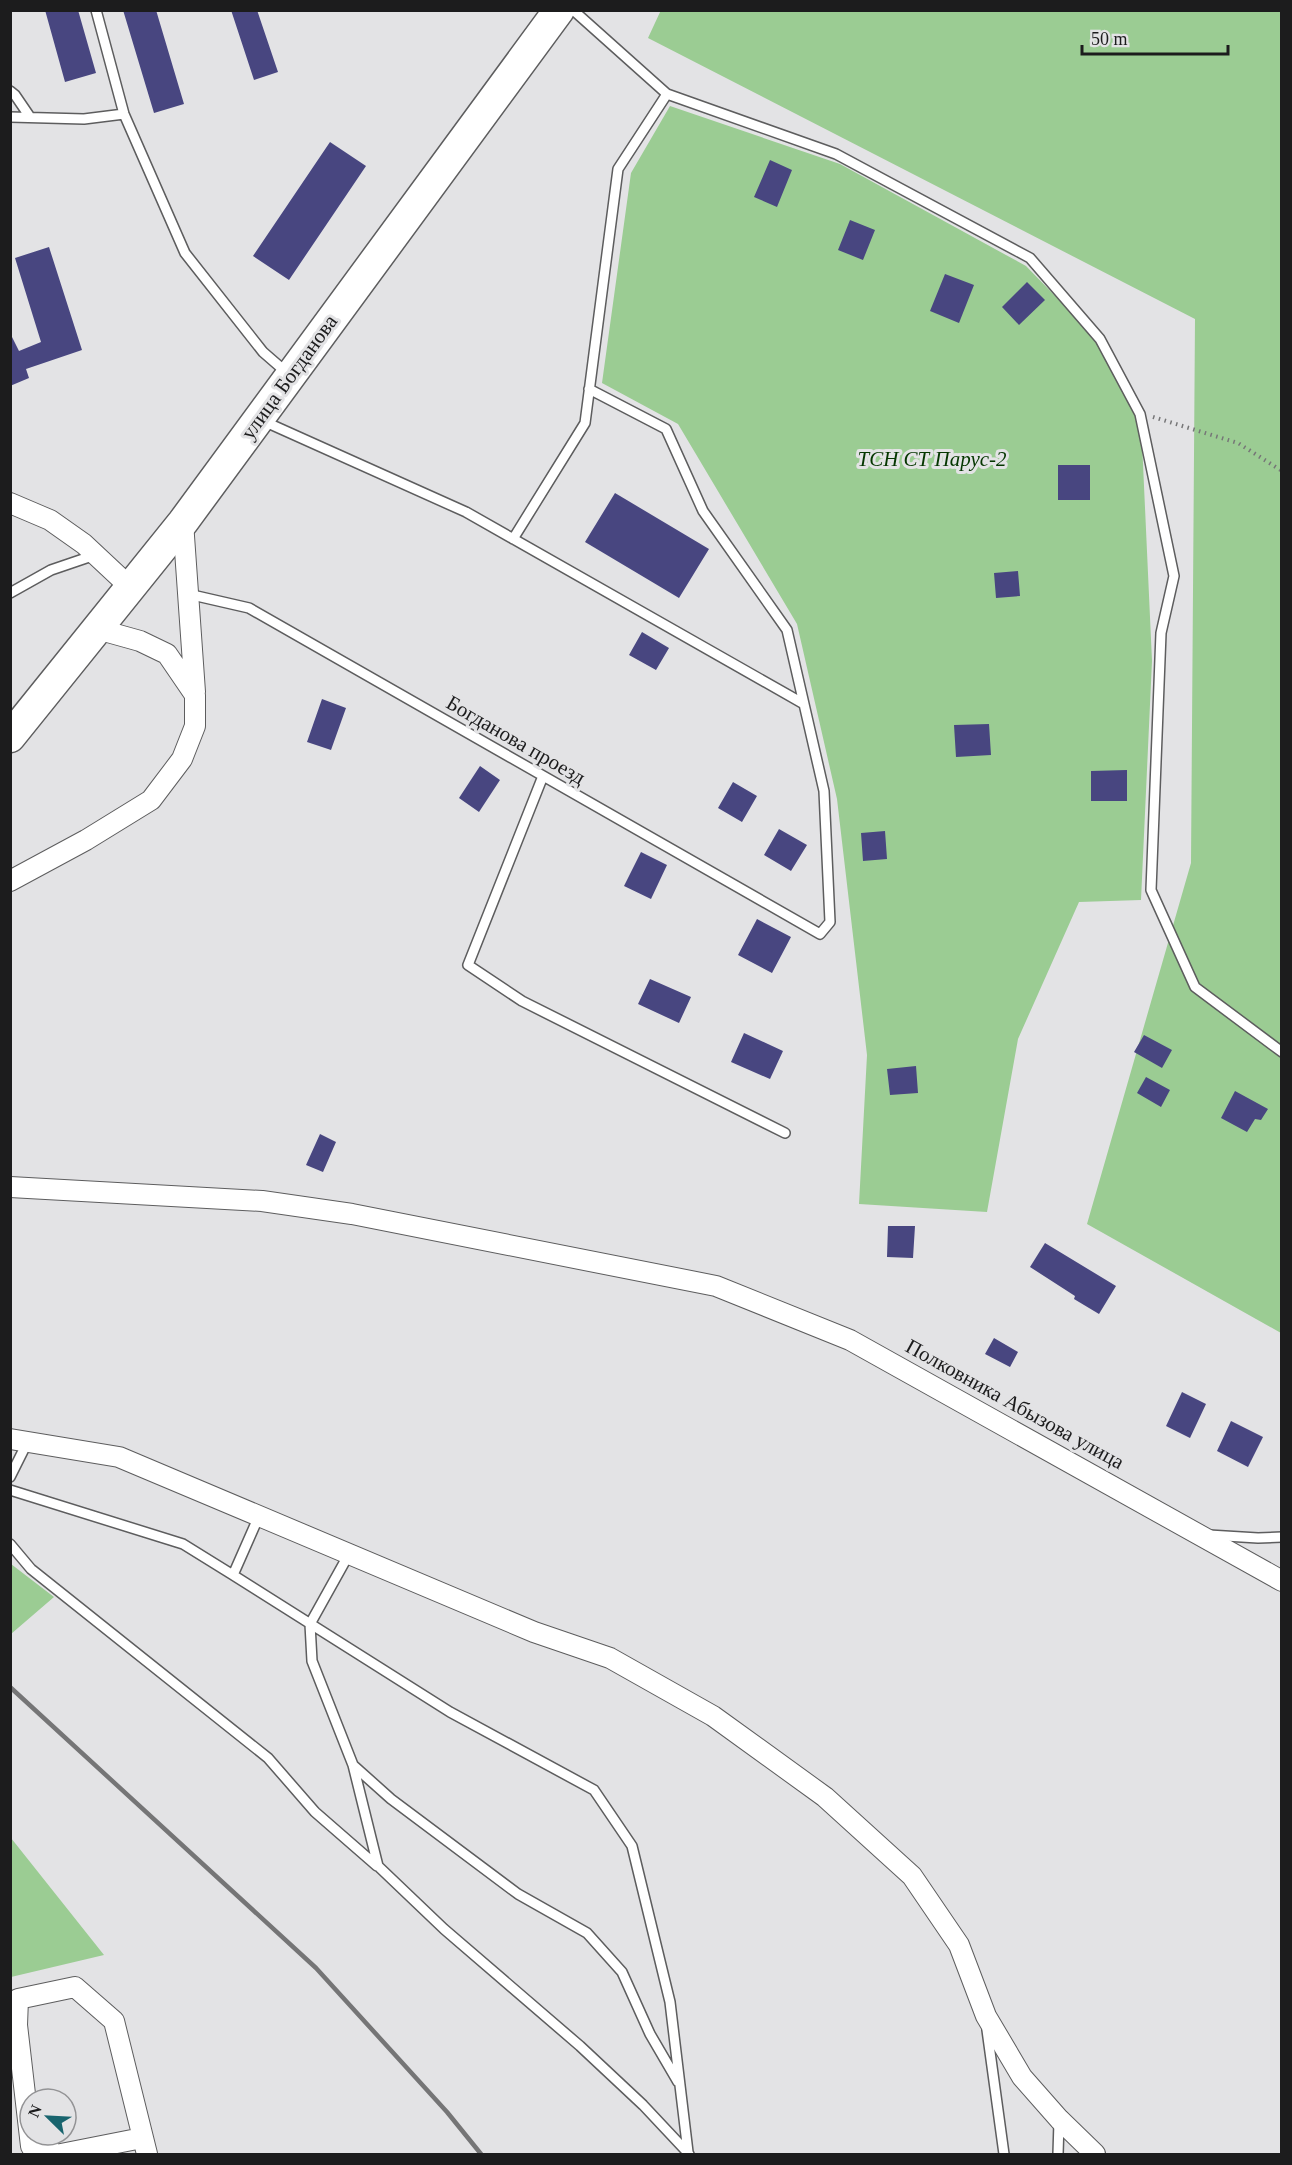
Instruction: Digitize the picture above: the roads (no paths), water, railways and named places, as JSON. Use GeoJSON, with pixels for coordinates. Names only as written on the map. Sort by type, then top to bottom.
{"type":"FeatureCollection","features":[{"type":"Feature","properties":{"kind":"main road","name":"улица Богданова"},"geometry":{"type":"LineString","coordinates":[[10,737],[183,522],[559,10]]}},
{"type":"Feature","properties":{"kind":"street"},"geometry":{"type":"LineString","coordinates":[[10,503],[50,520],[84,544],[131,588]]}},
{"type":"Feature","properties":{"kind":"street"},"geometry":{"type":"LineString","coordinates":[[10,881],[86,840],[151,800],[182,759],[195,726],[195,695],[183,522]]}},
{"type":"Feature","properties":{"kind":"street"},"geometry":{"type":"LineString","coordinates":[[98,629],[140,641],[167,654],[195,695]]}},
{"type":"Feature","properties":{"kind":"street","name":"Полковника Абызова улица"},"geometry":{"type":"LineString","coordinates":[[10,1187],[262,1201],[352,1214],[716,1286],[850,1340],[1281,1581]]}},
{"type":"Feature","properties":{"kind":"street"},"geometry":{"type":"LineString","coordinates":[[19,1441],[119,1457],[534,1632],[610,1658],[713,1716],[816,1790],[912,1876],[959,1945],[986,2016],[1022,2078],[1059,2120],[1095,2154]]}},
{"type":"Feature","properties":{"kind":"street"},"geometry":{"type":"LineString","coordinates":[[56,2154],[31,2146],[16,2025],[18,1999],[75,1987],[114,2021],[145,2146],[61,2154]]}},
{"type":"Feature","properties":{"kind":"lane"},"geometry":{"type":"LineString","coordinates":[[96,10],[124,114],[185,253],[263,352],[290,376]]}},
{"type":"Feature","properties":{"kind":"lane"},"geometry":{"type":"LineString","coordinates":[[573,10],[667,94],[836,154],[1030,258],[1100,339],[1140,414],[1174,576],[1161,633],[1151,890],[1195,987],[1281,1052]]}},
{"type":"Feature","properties":{"kind":"lane"},"geometry":{"type":"LineString","coordinates":[[10,91],[30,117]]}},
{"type":"Feature","properties":{"kind":"lane"},"geometry":{"type":"LineString","coordinates":[[513,539],[585,423],[618,169],[667,94]]}},
{"type":"Feature","properties":{"kind":"lane"},"geometry":{"type":"LineString","coordinates":[[10,117],[84,119],[124,114]]}},
{"type":"Feature","properties":{"kind":"lane"},"geometry":{"type":"LineString","coordinates":[[589,389],[666,429],[703,511],[787,630],[804,704]]}},
{"type":"Feature","properties":{"kind":"lane"},"geometry":{"type":"LineString","coordinates":[[259,419],[466,512],[804,704]]}},
{"type":"Feature","properties":{"kind":"lane"},"geometry":{"type":"LineString","coordinates":[[10,593],[51,570],[95,555]]}},
{"type":"Feature","properties":{"kind":"lane","name":"Богданова проезд"},"geometry":{"type":"LineString","coordinates":[[188,594],[249,608],[820,934],[830,922],[824,791],[804,704]]}},
{"type":"Feature","properties":{"kind":"lane"},"geometry":{"type":"LineString","coordinates":[[543,776],[468,965],[522,1001],[785,1133]]}},
{"type":"Feature","properties":{"kind":"lane"},"geometry":{"type":"LineString","coordinates":[[10,1477],[19,1441]]}},
{"type":"Feature","properties":{"kind":"lane"},"geometry":{"type":"LineString","coordinates":[[10,1490],[183,1544],[450,1712],[594,1790],[632,1846],[670,2002],[689,2153]]}},
{"type":"Feature","properties":{"kind":"lane"},"geometry":{"type":"LineString","coordinates":[[234,1575],[259,1516]]}},
{"type":"Feature","properties":{"kind":"lane"},"geometry":{"type":"LineString","coordinates":[[1197,1534],[1258,1538],[1281,1537]]}},
{"type":"Feature","properties":{"kind":"lane"},"geometry":{"type":"LineString","coordinates":[[10,1544],[31,1569],[268,1758],[315,1812],[378,1866],[444,1929],[580,2046],[643,2105],[689,2153]]}},
{"type":"Feature","properties":{"kind":"lane"},"geometry":{"type":"LineString","coordinates":[[349,1554],[310,1624],[312,1661],[353,1765],[378,1866]]}},
{"type":"Feature","properties":{"kind":"lane"},"geometry":{"type":"LineString","coordinates":[[353,1765],[391,1799],[518,1894],[587,1934],[622,1972],[650,2034],[680,2087]]}},
{"type":"Feature","properties":{"kind":"lane"},"geometry":{"type":"LineString","coordinates":[[986,2016],[1004,2154]]}},
{"type":"Feature","properties":{"kind":"lane"},"geometry":{"type":"LineString","coordinates":[[1058,2154],[1059,2120]]}},
{"type":"Feature","properties":{"kind":"railway"},"geometry":{"type":"LineString","coordinates":[[10,1687],[316,1968],[447,2112],[481,2154]]}},
{"type":"Feature","properties":{"kind":"park label","name":"ТСН СТ Парус-2"},"geometry":{"type":"Point","coordinates":[932,459]}}]}
